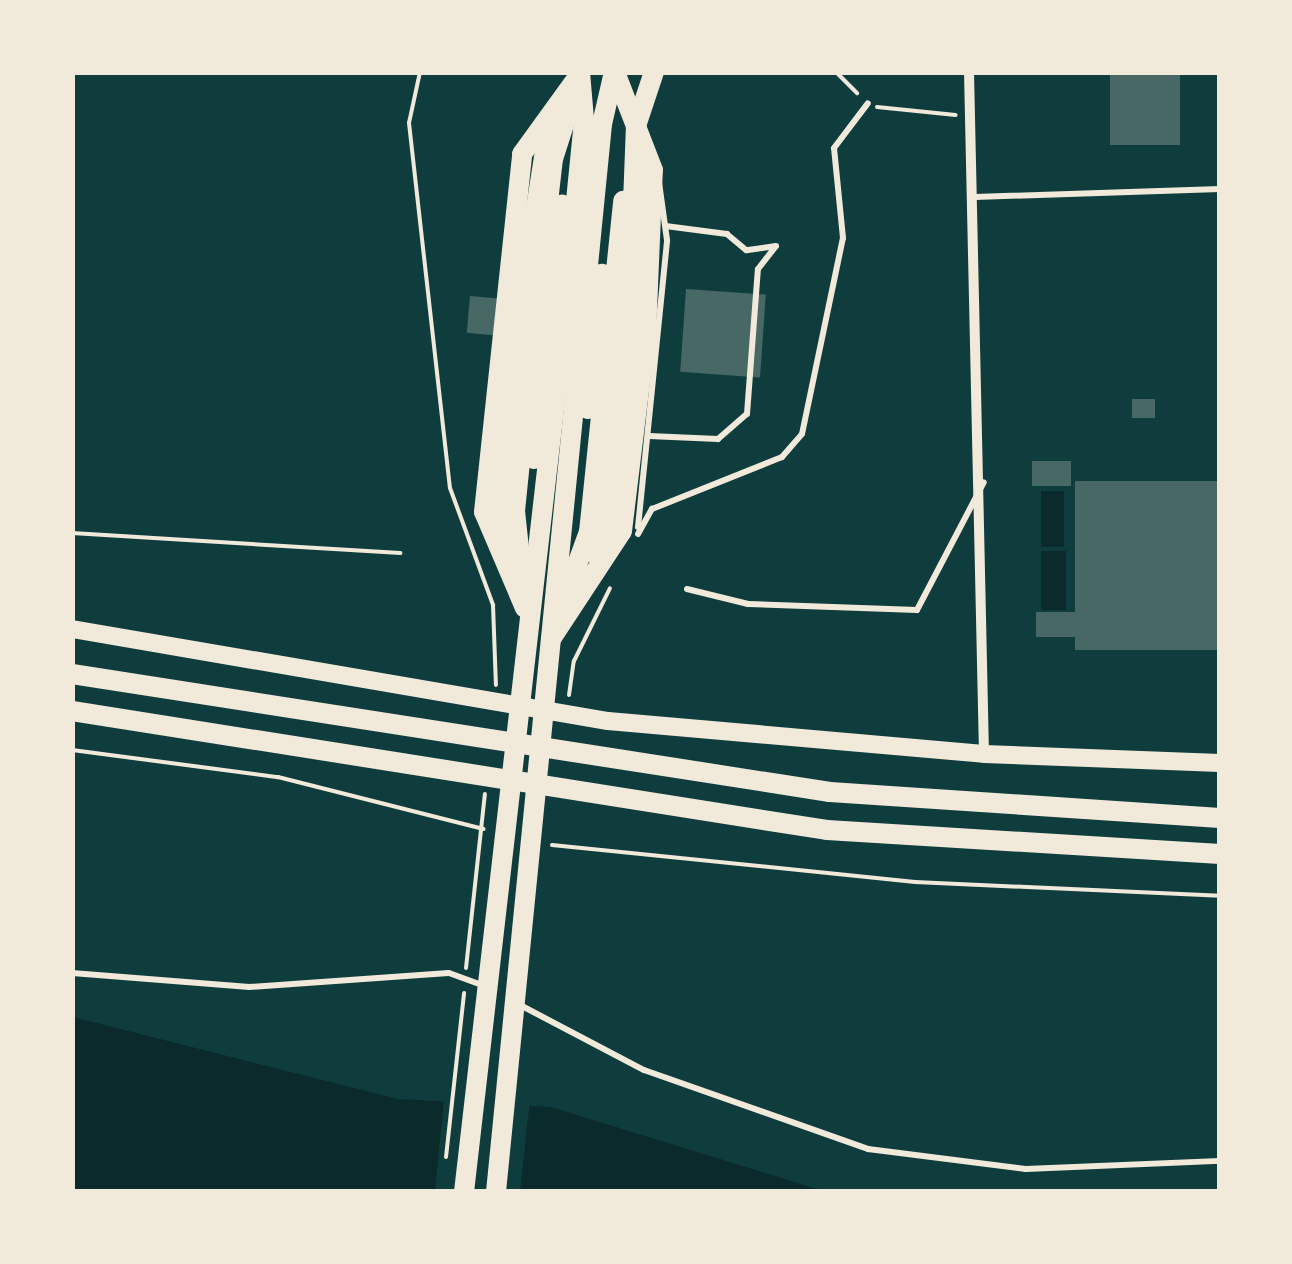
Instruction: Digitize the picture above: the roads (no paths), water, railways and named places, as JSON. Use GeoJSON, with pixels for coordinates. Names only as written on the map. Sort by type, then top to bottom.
{"type":"FeatureCollection","features":[{"type":"Feature","properties":{"kind":"highway"},"geometry":{"type":"LineString","coordinates":[[550,640],[622,532],[653,170],[615,72]]}},
{"type":"Feature","properties":{"kind":"highway"},"geometry":{"type":"LineString","coordinates":[[496,1192],[550,640],[615,72]]}},
{"type":"Feature","properties":{"kind":"highway"},"geometry":{"type":"LineString","coordinates":[[550,640],[590,532],[628,155],[615,72]]}},
{"type":"Feature","properties":{"kind":"highway"},"geometry":{"type":"LineString","coordinates":[[550,640],[606,533],[636,126],[654,72]]}},
{"type":"Feature","properties":{"kind":"highway"},"geometry":{"type":"LineString","coordinates":[[526,608],[484,512],[522,154],[580,73]]}},
{"type":"Feature","properties":{"kind":"highway"},"geometry":{"type":"LineString","coordinates":[[464,1192],[508,672],[526,608],[563,331],[584,119],[580,73]]}},
{"type":"Feature","properties":{"kind":"highway"},"geometry":{"type":"LineString","coordinates":[[526,608],[515,510],[554,159],[580,73]]}},
{"type":"Feature","properties":{"kind":"highway"},"geometry":{"type":"LineString","coordinates":[[72,674],[830,792],[1220,818]]}},
{"type":"Feature","properties":{"kind":"highway"},"geometry":{"type":"LineString","coordinates":[[72,712],[827,830],[1220,854]]}},
{"type":"Feature","properties":{"kind":"main road"},"geometry":{"type":"LineString","coordinates":[[72,629],[608,721],[984,754],[1220,763]]}},
{"type":"Feature","properties":{"kind":"street"},"geometry":{"type":"LineString","coordinates":[[970,72],[984,482],[984,754]]}},
{"type":"Feature","properties":{"kind":"lane"},"geometry":{"type":"LineString","coordinates":[[653,170],[666,226],[638,534],[652,508],[794,448],[842,238],[834,148],[868,102]]}},
{"type":"Feature","properties":{"kind":"lane"},"geometry":{"type":"LineString","coordinates":[[975,197],[1220,189]]}},
{"type":"Feature","properties":{"kind":"lane"},"geometry":{"type":"LineString","coordinates":[[649,436],[718,439],[747,414],[758,268],[776,246],[746,250],[727,234],[666,226]]}},
{"type":"Feature","properties":{"kind":"lane"},"geometry":{"type":"LineString","coordinates":[[688,590],[748,604],[917,610],[984,482]]}},
{"type":"Feature","properties":{"kind":"lane"},"geometry":{"type":"LineString","coordinates":[[72,973],[249,988],[448,973],[644,1070],[834,1141],[1026,1169],[1220,1161]]}},
{"type":"Feature","properties":{"kind":"water"},"geometry":{"type":"Polygon","coordinates":[[[1041,491],[1064,491],[1064,547],[1041,547],[1041,491]]]}},
{"type":"Feature","properties":{"kind":"water"},"geometry":{"type":"Polygon","coordinates":[[[1041,551],[1066,551],[1066,610],[1041,610],[1041,551]]]}},
{"type":"Feature","properties":{"kind":"water"},"geometry":{"type":"Polygon","coordinates":[[[73,1017],[398,1099],[551,1107],[824,1191],[73,1192],[73,1017]]]}}]}
